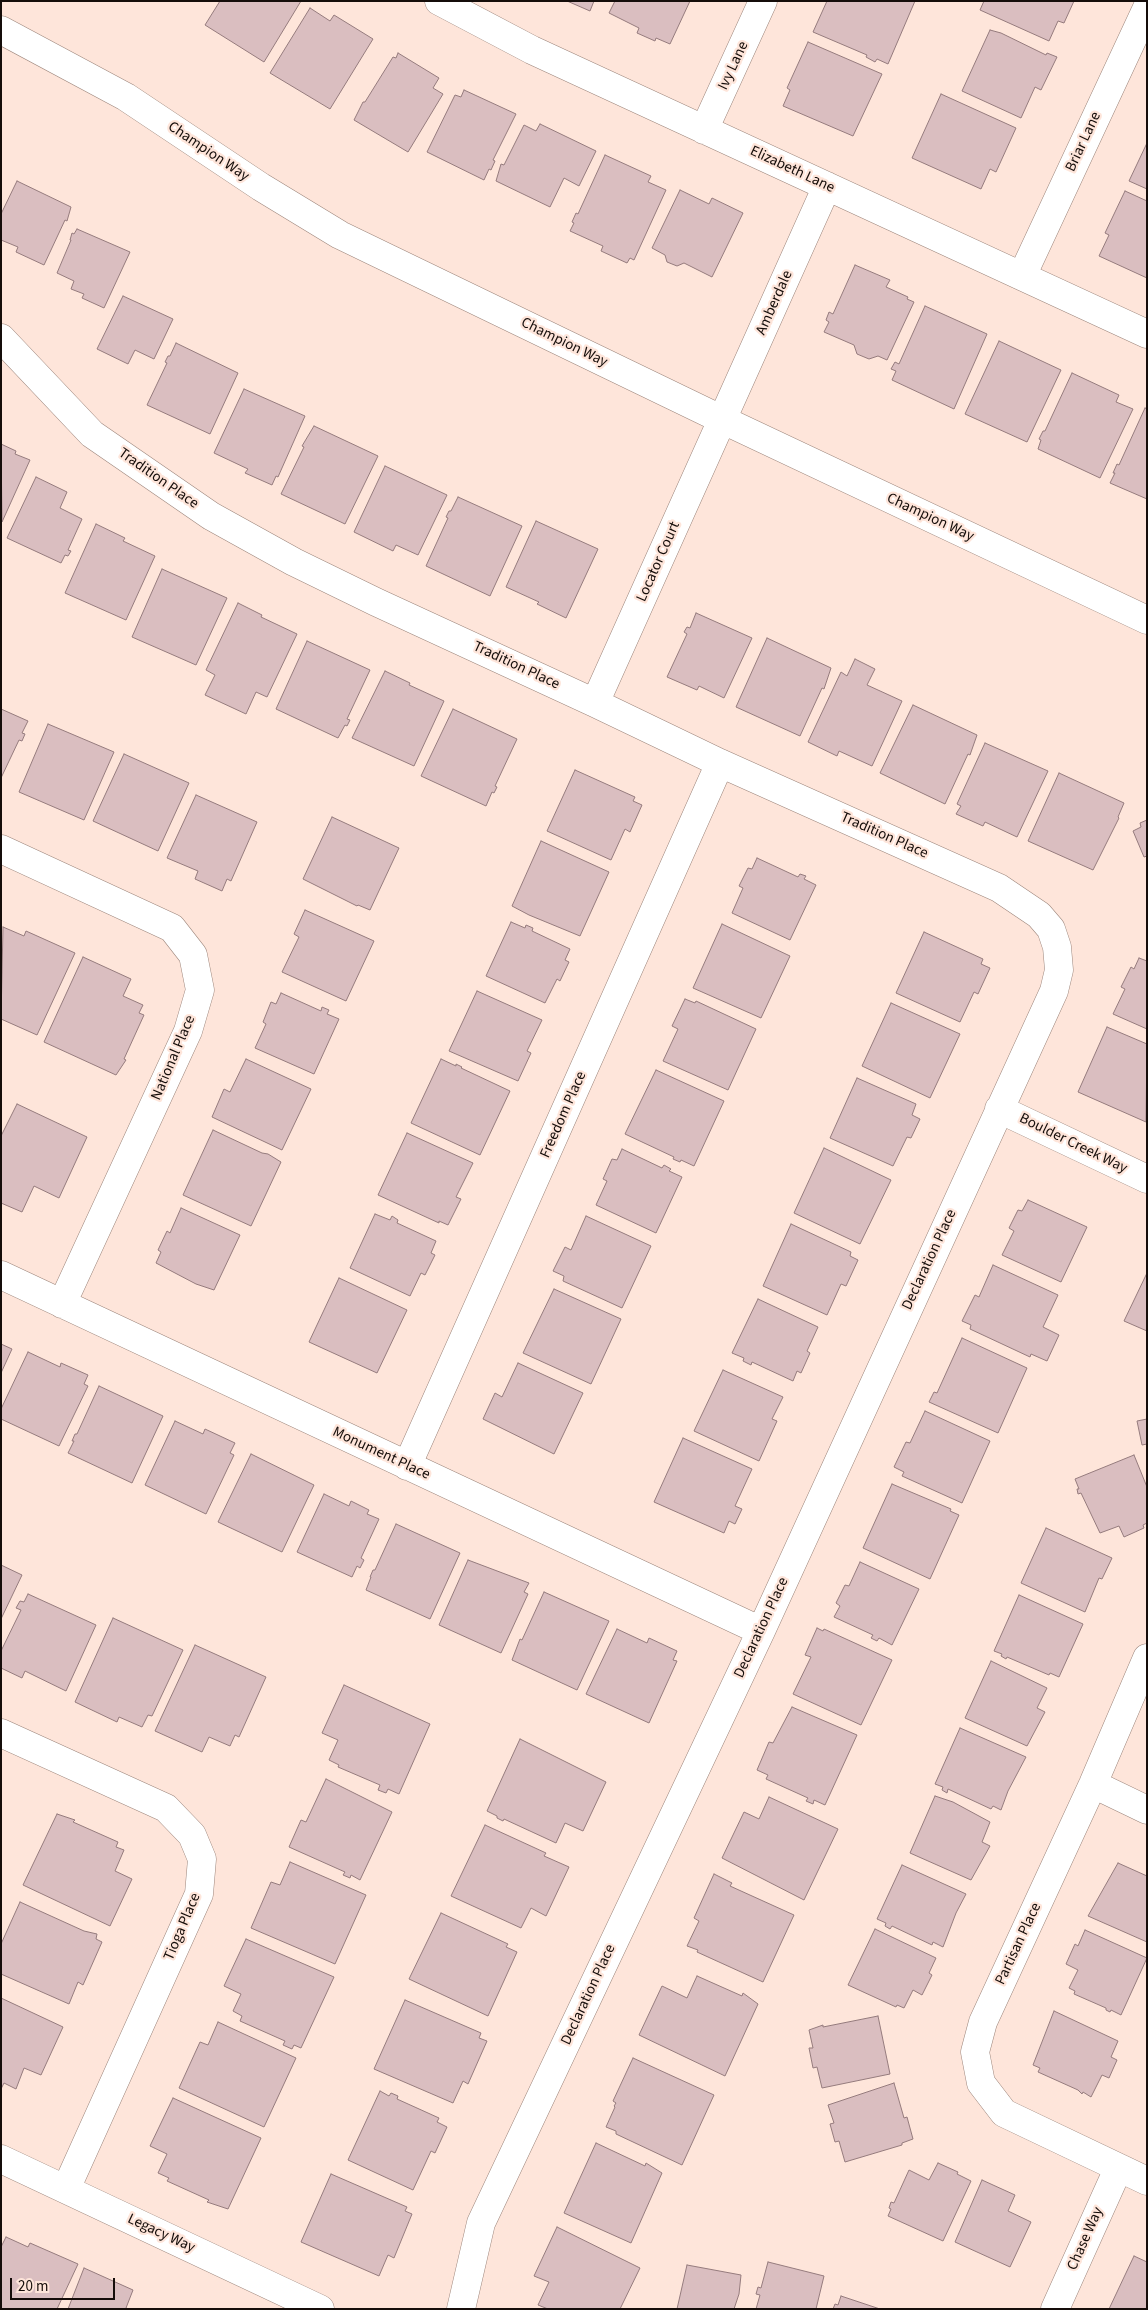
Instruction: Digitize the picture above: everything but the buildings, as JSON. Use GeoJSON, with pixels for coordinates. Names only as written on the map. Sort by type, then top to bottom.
{"type":"FeatureCollection","features":[{"type":"Feature","properties":{"kind":"street","name":"Elizabeth Lane"},"geometry":{"type":"LineString","coordinates":[[439,1],[532,50],[1147,334]]}},
{"type":"Feature","properties":{"kind":"street","name":"Ivy Lane"},"geometry":{"type":"LineString","coordinates":[[704,130],[763,1]]}},
{"type":"Feature","properties":{"kind":"street","name":"Briar Lane"},"geometry":{"type":"LineString","coordinates":[[1022,276],[1147,8]]}},
{"type":"Feature","properties":{"kind":"street","name":"Champion Way"},"geometry":{"type":"LineString","coordinates":[[1,30],[126,98],[260,187],[340,235],[723,420],[1147,620]]}},
{"type":"Feature","properties":{"kind":"street","name":"Amberdale"},"geometry":{"type":"LineString","coordinates":[[723,420],[827,186]]}},
{"type":"Feature","properties":{"kind":"street","name":"Tradition Place"},"geometry":{"type":"LineString","coordinates":[[1,338],[92,434],[211,516],[294,562],[368,598],[720,763],[999,888],[1039,915],[1051,929],[1057,947]]}},
{"type":"Feature","properties":{"kind":"street","name":"Locator Court"},"geometry":{"type":"LineString","coordinates":[[595,703],[723,420]]}},
{"type":"Feature","properties":{"kind":"street","name":"Freedom Place"},"geometry":{"type":"LineString","coordinates":[[407,1466],[720,763]]}},
{"type":"Feature","properties":{"kind":"street","name":"National Place"},"geometry":{"type":"LineString","coordinates":[[1,849],[172,928],[193,955],[200,990],[188,1031],[62,1304]]}},
{"type":"Feature","properties":{"kind":"street","name":"Declaration Place"},"geometry":{"type":"LineString","coordinates":[[461,2309],[481,2223],[762,1631],[1054,991],[1058,970],[1057,947]]}},
{"type":"Feature","properties":{"kind":"street","name":"Boulder Creek Way"},"geometry":{"type":"LineString","coordinates":[[999,1109],[1147,1180]]}},
{"type":"Feature","properties":{"kind":"street","name":"Monument Place"},"geometry":{"type":"LineString","coordinates":[[1,1275],[762,1631]]}},
{"type":"Feature","properties":{"kind":"street","name":"Partisan Place"},"geometry":{"type":"LineString","coordinates":[[1147,1658],[1092,1784],[983,2022],[975,2052],[981,2083],[1004,2113],[1147,2182]]}},
{"type":"Feature","properties":{"kind":"street","name":"Tioga Place"},"geometry":{"type":"LineString","coordinates":[[1,1733],[166,1808],[192,1834],[202,1859],[199,1894],[66,2189]]}},
{"type":"Feature","properties":{"kind":"street"},"geometry":{"type":"LineString","coordinates":[[1092,1784],[1147,1810]]}},
{"type":"Feature","properties":{"kind":"street","name":"Legacy Way"},"geometry":{"type":"LineString","coordinates":[[1,2159],[320,2309]]}},
{"type":"Feature","properties":{"kind":"street","name":"Chase Way"},"geometry":{"type":"LineString","coordinates":[[1054,2309],[1118,2169]]}}]}
